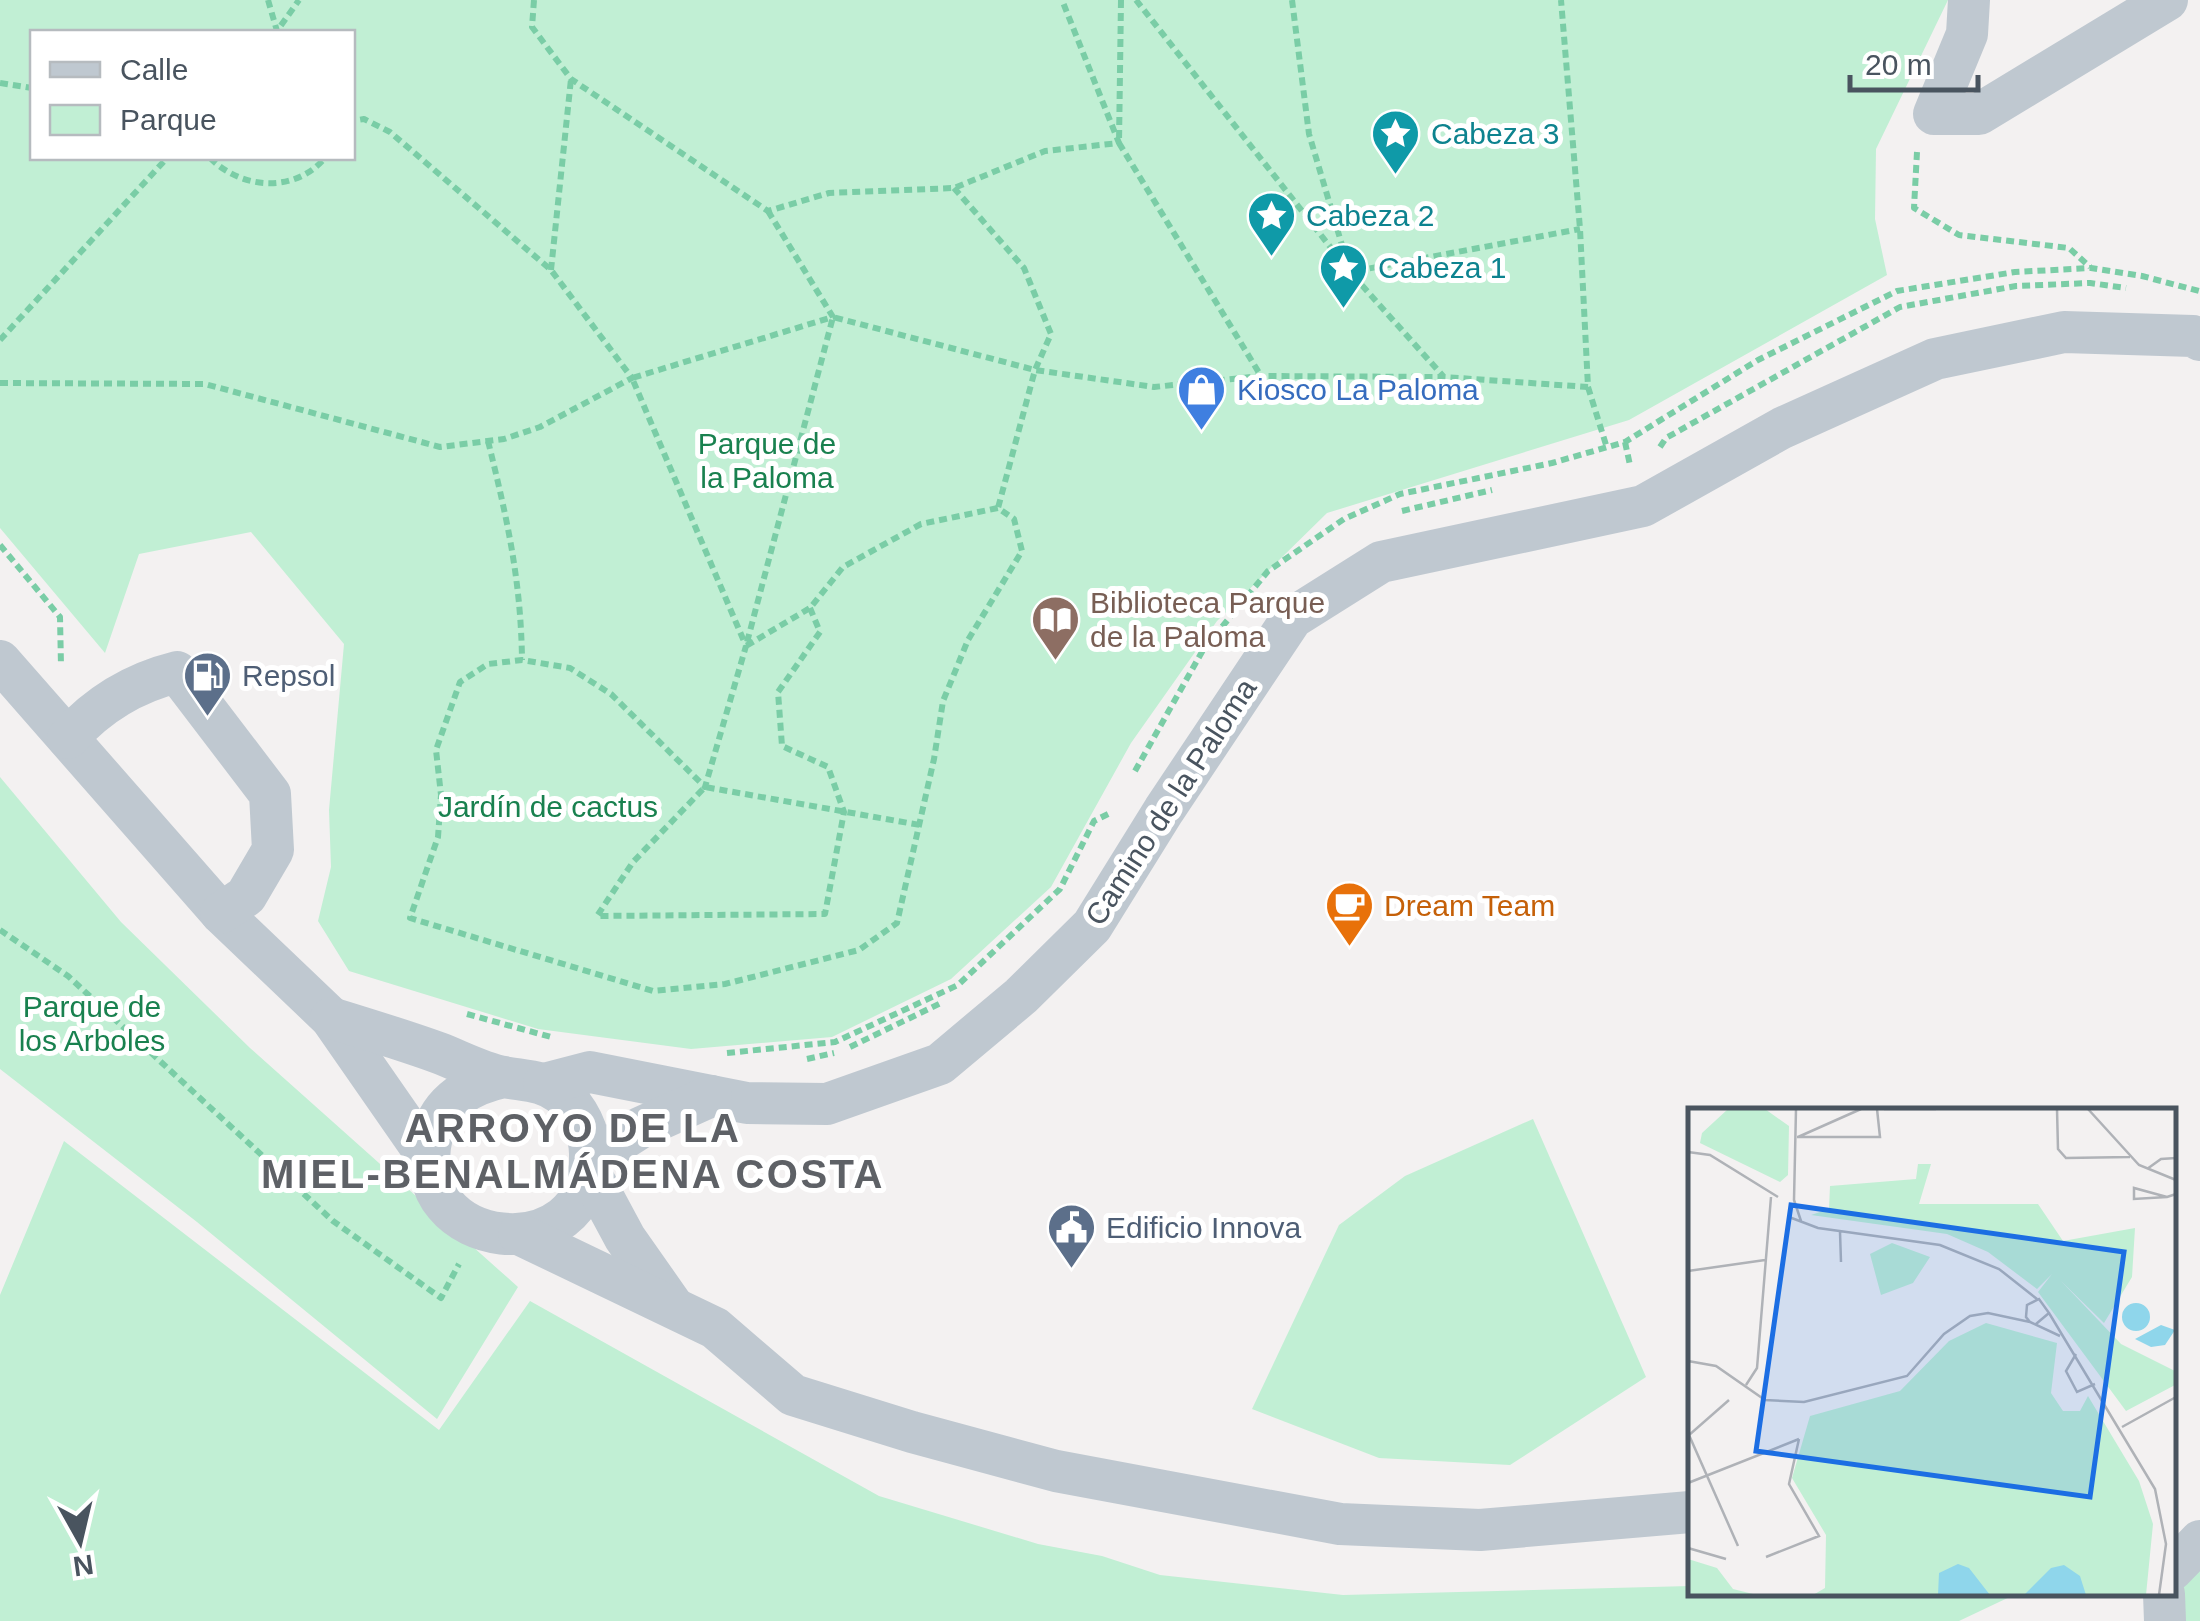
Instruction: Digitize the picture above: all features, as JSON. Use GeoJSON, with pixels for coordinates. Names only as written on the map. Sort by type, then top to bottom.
{"type":"FeatureCollection","features":[{"type":"Feature","properties":{"kind":"street"},"geometry":{"type":"LineString","coordinates":[[1969,0],[1967,34],[1934,114],[1978,114],[2167,0]]}},
{"type":"Feature","properties":{"kind":"street","name":"Camino de la Paloma"},"geometry":{"type":"LineString","coordinates":[[524,1080],[590,1072],[711,1075],[747,1103],[826,1104],[940,1064],[1021,996],[1092,926],[1292,618],[1381,562],[1643,506],[1782,428],[1935,359],[2064,332],[2193,336],[2200,340]]}},
{"type":"Feature","properties":{"kind":"street"},"geometry":{"type":"LineString","coordinates":[[0,660],[221,914],[330,1018],[429,1159]]}},
{"type":"Feature","properties":{"kind":"street"},"geometry":{"type":"LineString","coordinates":[[68,738],[89,714],[142,681],[177,672],[270,794],[273,850],[246,896],[221,914]]}},
{"type":"Feature","properties":{"kind":"street"},"geometry":{"type":"LineString","coordinates":[[330,1018],[562,1095],[586,1129],[590,1166],[625,1238],[672,1305]]}},
{"type":"Feature","properties":{"kind":"street"},"geometry":{"type":"LineString","coordinates":[[524,1080],[480,1082],[450,1103],[432,1134],[429,1159],[434,1183],[446,1205],[463,1222],[477,1230],[509,1237],[552,1225],[569,1211],[582,1192],[590,1166],[711,1075]]}},
{"type":"Feature","properties":{"kind":"street"},"geometry":{"type":"LineString","coordinates":[[520,1234],[715,1328],[793,1394],[912,1432],[1056,1470],[1340,1524],[1480,1530],[1688,1512]]}},
{"type":"Feature","properties":{"kind":"path"},"geometry":{"type":"LineString","coordinates":[[268,0],[279,30]]}},
{"type":"Feature","properties":{"kind":"path"},"geometry":{"type":"LineString","coordinates":[[281,30],[299,0]]}},
{"type":"Feature","properties":{"kind":"path"},"geometry":{"type":"LineString","coordinates":[[534,0],[532,28],[571,79],[768,212],[834,316],[705,787],[633,862],[597,916],[824,914],[844,812],[828,767],[782,746],[778,692],[820,632],[810,608]]}},
{"type":"Feature","properties":{"kind":"path"},"geometry":{"type":"LineString","coordinates":[[1062,0],[1119,143],[1261,376]]}},
{"type":"Feature","properties":{"kind":"path"},"geometry":{"type":"LineString","coordinates":[[1119,143],[1121,0]]}},
{"type":"Feature","properties":{"kind":"path"},"geometry":{"type":"LineString","coordinates":[[1136,0],[1350,272],[1444,377]]}},
{"type":"Feature","properties":{"kind":"path"},"geometry":{"type":"LineString","coordinates":[[1292,0],[1309,134],[1350,272]]}},
{"type":"Feature","properties":{"kind":"path"},"geometry":{"type":"LineString","coordinates":[[1561,0],[1580,229],[1588,387],[1606,448]]}},
{"type":"Feature","properties":{"kind":"path"},"geometry":{"type":"LineString","coordinates":[[551,270],[571,79]]}},
{"type":"Feature","properties":{"kind":"path"},"geometry":{"type":"LineString","coordinates":[[0,83],[30,88]]}},
{"type":"Feature","properties":{"kind":"path"},"geometry":{"type":"LineString","coordinates":[[1934,114],[1914,158],[1914,208],[1958,235],[2069,248],[2090,268]]}},
{"type":"Feature","properties":{"kind":"path"},"geometry":{"type":"LineString","coordinates":[[355,120],[364,119],[390,132],[551,270],[632,378],[746,646]]}},
{"type":"Feature","properties":{"kind":"path"},"geometry":{"type":"LineString","coordinates":[[768,212],[829,194],[954,188],[1045,151],[1119,143]]}},
{"type":"Feature","properties":{"kind":"path"},"geometry":{"type":"LineString","coordinates":[[0,340],[165,160]]}},
{"type":"Feature","properties":{"kind":"path"},"geometry":{"type":"LineString","coordinates":[[212,160],[222,170],[245,181],[270,184],[296,179],[322,160]]}},
{"type":"Feature","properties":{"kind":"path"},"geometry":{"type":"LineString","coordinates":[[954,188],[1024,268],[1052,334],[1034,370],[998,508]]}},
{"type":"Feature","properties":{"kind":"path"},"geometry":{"type":"LineString","coordinates":[[1350,272],[1580,229]]}},
{"type":"Feature","properties":{"kind":"path"},"geometry":{"type":"LineString","coordinates":[[1129,781],[1204,650],[1268,571],[1344,519],[1400,494],[1552,464],[1625,442],[1758,360],[1897,292],[2015,272],[2090,268],[2142,276],[2200,292]]}},
{"type":"Feature","properties":{"kind":"path"},"geometry":{"type":"LineString","coordinates":[[0,383],[205,384],[440,447],[504,439],[540,427],[632,378],[834,316],[1034,370],[1154,387],[1261,376],[1444,377],[1588,387]]}},
{"type":"Feature","properties":{"kind":"path"},"geometry":{"type":"LineString","coordinates":[[488,441],[514,544],[522,610],[522,660]]}},
{"type":"Feature","properties":{"kind":"path"},"geometry":{"type":"LineString","coordinates":[[746,646],[810,608],[843,567],[921,524],[998,508],[1014,519],[1022,551],[976,624],[943,701],[934,759],[920,825],[897,923],[858,950],[725,984],[654,991],[410,918],[438,836],[441,795],[436,750],[460,682],[488,664],[522,660],[570,668],[611,694],[705,787],[920,825]]}},
{"type":"Feature","properties":{"kind":"path"},"geometry":{"type":"LineString","coordinates":[[711,1075],[834,1042],[958,985],[1060,889],[1094,822],[1122,809]]}},
{"type":"Feature","properties":{"kind":"path"},"geometry":{"type":"LineString","coordinates":[[1103,829],[1112,812]]}},
{"type":"Feature","properties":{"kind":"path"},"geometry":{"type":"LineString","coordinates":[[0,930],[68,976],[332,1222],[441,1298],[477,1230]]}},
{"type":"Feature","properties":{"kind":"path"},"geometry":{"type":"LineString","coordinates":[[790,1060],[843,1050],[964,992],[1016,944]]}},
{"type":"Feature","properties":{"kind":"green space","name":"Parque de la Paloma"},"geometry":{"type":"Polygon","coordinates":[[[0,0],[1948,0],[1876,149],[1875,219],[1887,275],[1629,420],[1327,513],[1217,621],[1131,743],[1051,887],[951,979],[832,1037],[691,1049],[538,1029],[349,971],[318,921],[331,867],[329,810],[344,644],[251,532],[139,554],[105,653],[0,528],[0,0]]]}},
{"type":"Feature","properties":{"kind":"green space","name":"Parque de los Arboles"},"geometry":{"type":"Polygon","coordinates":[[[0,777],[121,922],[250,1048],[518,1287],[437,1419],[197,1222],[0,1069],[0,777]]]}},
{"type":"Feature","properties":{"kind":"green space"},"geometry":{"type":"Polygon","coordinates":[[[1533,1119],[1646,1377],[1510,1465],[1379,1458],[1252,1409],[1339,1225],[1405,1176],[1533,1119]]]}},
{"type":"Feature","properties":{"kind":"green space"},"geometry":{"type":"Polygon","coordinates":[[[64,1141],[439,1430],[530,1301],[879,1496],[1038,1544],[1102,1556],[1160,1575],[1343,1595],[1688,1586],[1688,1596],[2012,1596],[1959,1621],[0,1621],[0,1295],[64,1141]]]}},
{"type":"Feature","properties":{"kind":"green space"},"geometry":{"type":"Polygon","coordinates":[[[2200,1561],[2200,1621],[2181,1621],[2183,1584],[2200,1561]]]}},
{"type":"Feature","properties":{"kind":"place","name":"Cabeza 3"},"geometry":{"type":"Point","coordinates":[1396,176]}},
{"type":"Feature","properties":{"kind":"place","name":"Cabeza 2"},"geometry":{"type":"Point","coordinates":[1271,258]}},
{"type":"Feature","properties":{"kind":"place","name":"Cabeza 1"},"geometry":{"type":"Point","coordinates":[1343,310]}},
{"type":"Feature","properties":{"kind":"place","name":"Kiosco La Paloma"},"geometry":{"type":"Point","coordinates":[1202,432]}},
{"type":"Feature","properties":{"kind":"place","name":"Biblioteca Parque de la Paloma"},"geometry":{"type":"Point","coordinates":[1055,662]}},
{"type":"Feature","properties":{"kind":"place","name":"Repsol"},"geometry":{"type":"Point","coordinates":[207,718]}},
{"type":"Feature","properties":{"kind":"place","name":"Dream Team"},"geometry":{"type":"Point","coordinates":[1349,948]}},
{"type":"Feature","properties":{"kind":"place","name":"Edificio Innova"},"geometry":{"type":"Point","coordinates":[1071,1270]}},
{"type":"Feature","properties":{"kind":"district","name":"ARROYO DE LA MIEL-BENALMÁDENA COSTA"},"geometry":{"type":"Point","coordinates":[573,1151]}},
{"type":"Feature","properties":{"kind":"park label","name":"Jardín de cactus"},"geometry":{"type":"Point","coordinates":[548,807]}}]}
